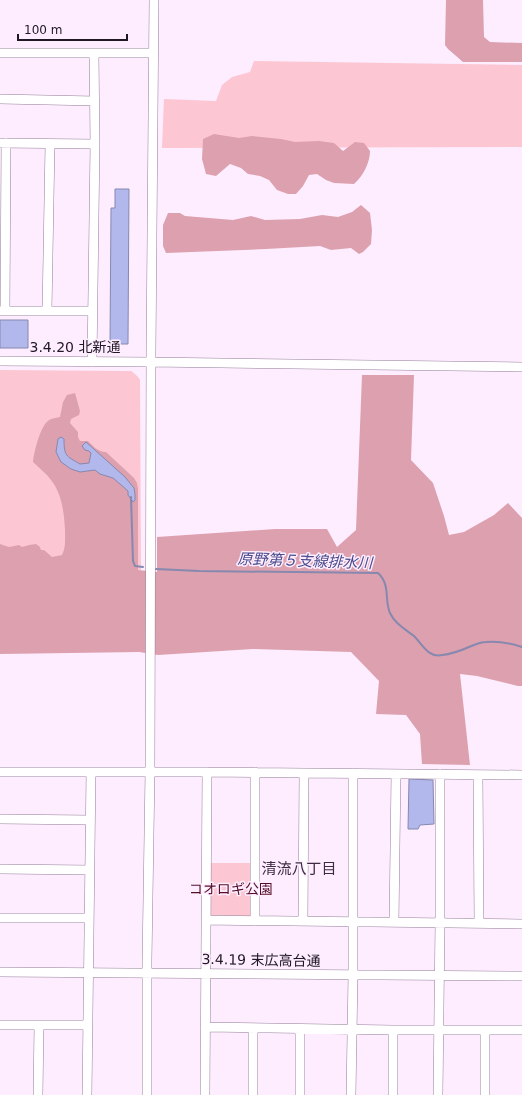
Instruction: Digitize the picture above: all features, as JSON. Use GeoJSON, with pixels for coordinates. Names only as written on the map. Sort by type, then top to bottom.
{"type":"FeatureCollection","features":[{"type":"Feature","properties":{"kind":"street"},"geometry":{"type":"LineString","coordinates":[[147,1095],[154,0]]}},
{"type":"Feature","properties":{"kind":"street"},"geometry":{"type":"LineString","coordinates":[[0,53],[153,53]]}},
{"type":"Feature","properties":{"kind":"street"},"geometry":{"type":"LineString","coordinates":[[92,362],[95,144],[94,53]]}},
{"type":"Feature","properties":{"kind":"street"},"geometry":{"type":"LineString","coordinates":[[0,100],[95,101]]}},
{"type":"Feature","properties":{"kind":"street"},"geometry":{"type":"LineString","coordinates":[[92,311],[2,311],[3,143],[95,144]]}},
{"type":"Feature","properties":{"kind":"street"},"geometry":{"type":"LineString","coordinates":[[46,311],[50,144]]}},
{"type":"Feature","properties":{"kind":"street","name":"3.4.20 北新通"},"geometry":{"type":"LineString","coordinates":[[0,361],[522,367]]}},
{"type":"Feature","properties":{"kind":"street"},"geometry":{"type":"LineString","coordinates":[[0,772],[255,772],[522,775]]}},
{"type":"Feature","properties":{"kind":"street"},"geometry":{"type":"LineString","coordinates":[[87,1095],[91,772]]}},
{"type":"Feature","properties":{"kind":"street"},"geometry":{"type":"LineString","coordinates":[[205,1095],[207,772]]}},
{"type":"Feature","properties":{"kind":"street"},"geometry":{"type":"LineString","coordinates":[[255,772],[256,920]]}},
{"type":"Feature","properties":{"kind":"street"},"geometry":{"type":"LineString","coordinates":[[303,921],[304,773]]}},
{"type":"Feature","properties":{"kind":"street"},"geometry":{"type":"LineString","coordinates":[[350,1095],[353,975],[353,773]]}},
{"type":"Feature","properties":{"kind":"street"},"geometry":{"type":"LineString","coordinates":[[394,922],[396,774]]}},
{"type":"Feature","properties":{"kind":"street"},"geometry":{"type":"LineString","coordinates":[[438,1095],[440,774]]}},
{"type":"Feature","properties":{"kind":"street"},"geometry":{"type":"LineString","coordinates":[[478,775],[480,923]]}},
{"type":"Feature","properties":{"kind":"street"},"geometry":{"type":"LineString","coordinates":[[0,819],[90,820]]}},
{"type":"Feature","properties":{"kind":"street"},"geometry":{"type":"LineString","coordinates":[[0,869],[90,870]]}},
{"type":"Feature","properties":{"kind":"street"},"geometry":{"type":"LineString","coordinates":[[0,918],[89,918]]}},
{"type":"Feature","properties":{"kind":"street"},"geometry":{"type":"LineString","coordinates":[[206,920],[522,924]]}},
{"type":"Feature","properties":{"kind":"street","name":"3.4.19 末広高台通"},"geometry":{"type":"LineString","coordinates":[[0,972],[522,976]]}},
{"type":"Feature","properties":{"kind":"street"},"geometry":{"type":"LineString","coordinates":[[0,1025],[88,1025]]}},
{"type":"Feature","properties":{"kind":"street"},"geometry":{"type":"LineString","coordinates":[[38,1095],[39,1025]]}},
{"type":"Feature","properties":{"kind":"street"},"geometry":{"type":"LineString","coordinates":[[205,1027],[352,1030],[522,1030]]}},
{"type":"Feature","properties":{"kind":"street"},"geometry":{"type":"LineString","coordinates":[[253,1028],[253,1095]]}},
{"type":"Feature","properties":{"kind":"street"},"geometry":{"type":"LineString","coordinates":[[300,1029],[300,1095]]}},
{"type":"Feature","properties":{"kind":"street"},"geometry":{"type":"LineString","coordinates":[[392,1095],[393,1030]]}},
{"type":"Feature","properties":{"kind":"street"},"geometry":{"type":"LineString","coordinates":[[485,1030],[485,1095]]}},
{"type":"Feature","properties":{"kind":"green space"},"geometry":{"type":"Polygon","coordinates":[[[254,61],[522,65],[522,147],[162,148],[164,99],[216,101],[222,85],[232,77],[250,72],[254,61]]]}},
{"type":"Feature","properties":{"kind":"green space"},"geometry":{"type":"Polygon","coordinates":[[[0,370],[131,371],[140,380],[141,571],[0,557],[0,370]]]}},
{"type":"Feature","properties":{"kind":"green space","name":"コオロギ公園"},"geometry":{"type":"Polygon","coordinates":[[[210,863],[251,863],[251,916],[210,916],[210,863]]]}},
{"type":"Feature","properties":{"kind":"shaded area"},"geometry":{"type":"Polygon","coordinates":[[[446,0],[483,0],[484,37],[490,42],[522,43],[522,62],[463,62],[445,45],[446,0]]]}},
{"type":"Feature","properties":{"kind":"shaded area"},"geometry":{"type":"Polygon","coordinates":[[[214,134],[239,138],[252,136],[295,142],[319,141],[334,143],[343,151],[355,142],[364,143],[370,151],[370,156],[365,169],[354,184],[334,183],[317,174],[309,175],[303,186],[296,194],[288,194],[277,190],[269,180],[260,176],[248,174],[241,168],[230,164],[216,176],[206,174],[202,159],[203,139],[214,134]]]}},
{"type":"Feature","properties":{"kind":"shaded area"},"geometry":{"type":"Polygon","coordinates":[[[361,205],[370,213],[372,230],[371,244],[359,254],[351,248],[331,250],[320,246],[166,253],[163,246],[163,225],[168,213],[180,213],[185,216],[233,220],[251,216],[265,220],[300,219],[322,215],[338,217],[352,212],[361,205]]]}},
{"type":"Feature","properties":{"kind":"shaded area"},"geometry":{"type":"Polygon","coordinates":[[[362,375],[414,375],[411,460],[433,483],[449,535],[464,532],[494,515],[508,503],[522,518],[522,686],[477,676],[460,674],[470,765],[422,764],[420,734],[406,715],[376,714],[379,681],[351,652],[253,649],[158,655],[139,652],[0,654],[0,544],[9,547],[19,545],[22,547],[36,544],[41,550],[44,550],[52,557],[62,555],[64,549],[65,523],[58,491],[45,473],[33,462],[36,446],[42,429],[49,420],[60,417],[63,402],[67,395],[75,393],[80,411],[79,415],[71,419],[70,423],[78,432],[80,441],[88,441],[98,450],[106,452],[134,478],[137,483],[138,570],[157,572],[157,537],[275,529],[327,529],[337,547],[356,530],[362,375]]]}},
{"type":"Feature","properties":{"kind":"water"},"geometry":{"type":"Polygon","coordinates":[[[115,189],[129,189],[128,344],[110,344],[111,208],[115,208],[115,189]]]}},
{"type":"Feature","properties":{"kind":"water"},"geometry":{"type":"Polygon","coordinates":[[[0,320],[28,320],[28,348],[0,348],[0,320]]]}},
{"type":"Feature","properties":{"kind":"water"},"geometry":{"type":"Polygon","coordinates":[[[61,437],[64,439],[65,452],[67,455],[80,464],[89,463],[91,453],[85,450],[82,446],[86,442],[125,477],[134,488],[135,500],[133,502],[128,495],[128,491],[113,478],[100,474],[95,470],[80,472],[71,469],[61,462],[56,452],[58,439],[61,437]]]}},
{"type":"Feature","properties":{"kind":"water"},"geometry":{"type":"Polygon","coordinates":[[[409,779],[433,780],[434,824],[420,825],[418,829],[408,829],[409,779]]]}},
{"type":"Feature","properties":{"kind":"waterway","name":"原野第５支線排水川"},"geometry":{"type":"LineString","coordinates":[[131,497],[133,561],[135,566],[143,567]]}},
{"type":"Feature","properties":{"kind":"waterway","name":"原野第５支線排水川"},"geometry":{"type":"LineString","coordinates":[[156,569],[199,571],[378,573],[385,582],[388,608],[392,617],[400,626],[414,636],[429,652],[437,655],[446,655],[484,642],[513,644],[522,647]]}},
{"type":"Feature","properties":{"kind":"district","name":"清流八丁目"},"geometry":{"type":"Point","coordinates":[299,869]}}]}
